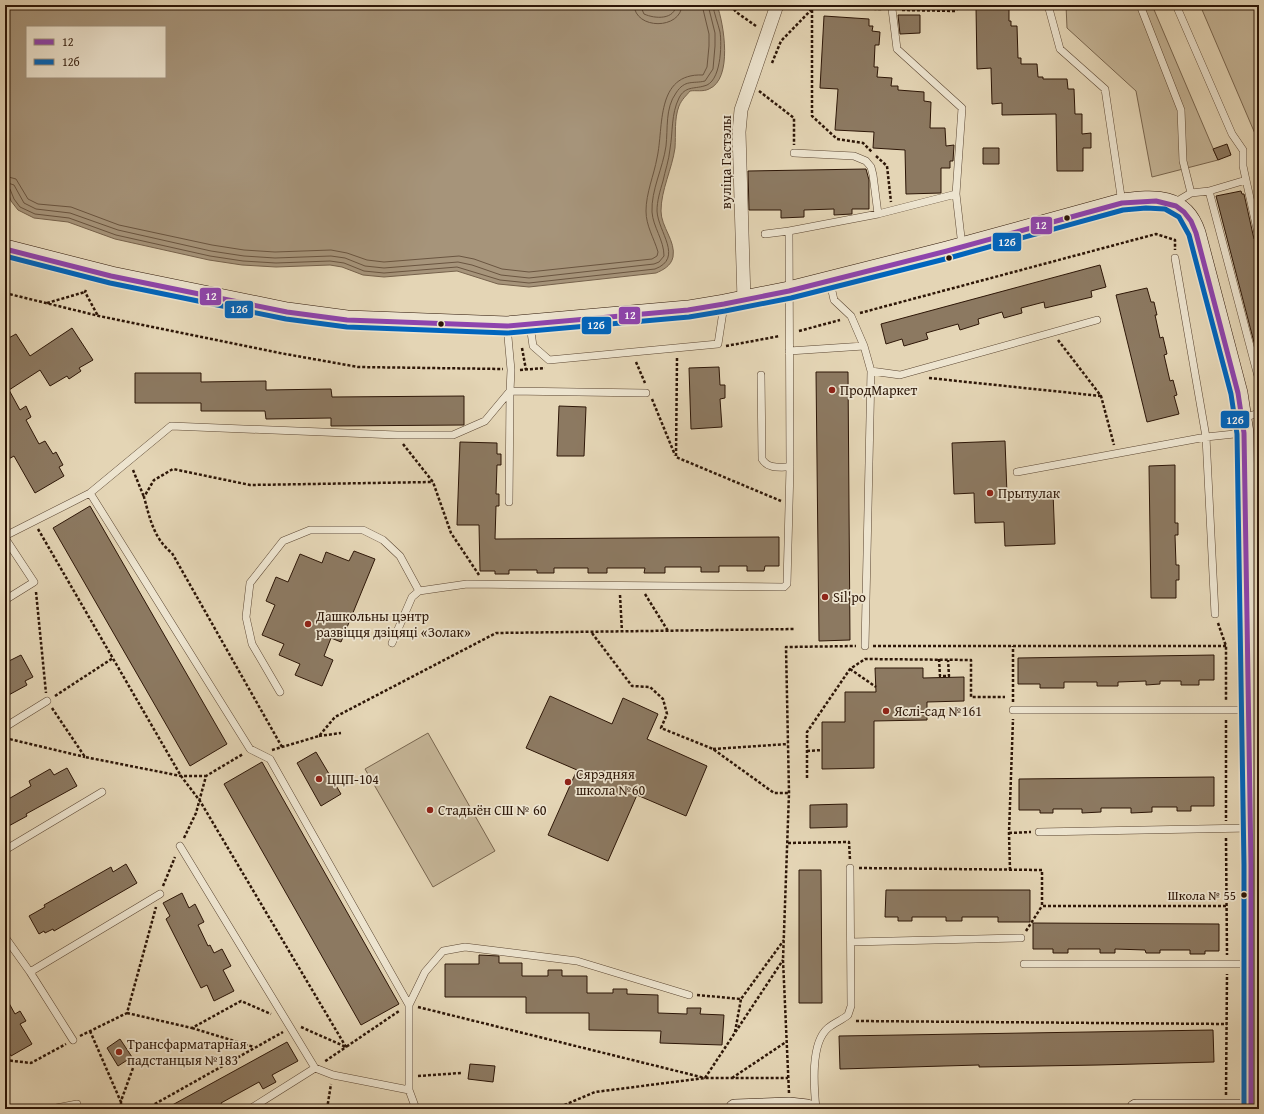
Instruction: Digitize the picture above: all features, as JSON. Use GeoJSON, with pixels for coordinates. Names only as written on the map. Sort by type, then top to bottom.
{"type":"FeatureCollection","features":[{"type":"Feature","properties":{"kind":"street","name":"вуліца Гастэлы"},"geometry":{"type":"LineString","coordinates":[[744,300],[739,132],[741,110],[755,89],[777,5]]}},
{"type":"Feature","properties":{"kind":"street"},"geometry":{"type":"LineString","coordinates":[[5,249],[133,281],[287,312],[347,320],[507,326],[688,310],[724,304],[789,291],[1122,203],[1147,200],[1172,204],[1192,222],[1224,341],[1249,421],[1251,631],[1249,710],[1250,828],[1255,865],[1250,964],[1251,1109],[1136,1109]]}},
{"type":"Feature","properties":{"kind":"street"},"geometry":{"type":"LineString","coordinates":[[735,1109],[798,1108]]}},
{"type":"Feature","properties":{"kind":"lane"},"geometry":{"type":"LineString","coordinates":[[1048,5],[1060,50],[1105,89],[1122,203]]}},
{"type":"Feature","properties":{"kind":"lane"},"geometry":{"type":"LineString","coordinates":[[1140,5],[1181,110],[1183,161],[1191,193]]}},
{"type":"Feature","properties":{"kind":"lane"},"geometry":{"type":"LineString","coordinates":[[1176,5],[1232,134],[1243,150],[1243,166],[1259,238]]}},
{"type":"Feature","properties":{"kind":"lane"},"geometry":{"type":"LineString","coordinates":[[892,9],[897,49],[962,108],[956,194],[962,246]]}},
{"type":"Feature","properties":{"kind":"lane"},"geometry":{"type":"LineString","coordinates":[[794,153],[854,156],[866,161],[871,167],[873,175],[878,214]]}},
{"type":"Feature","properties":{"kind":"lane"},"geometry":{"type":"LineString","coordinates":[[1172,204],[1191,193],[1209,190],[1246,180]]}},
{"type":"Feature","properties":{"kind":"lane"},"geometry":{"type":"LineString","coordinates":[[1209,190],[1259,380]]}},
{"type":"Feature","properties":{"kind":"lane"},"geometry":{"type":"LineString","coordinates":[[765,234],[789,231],[878,214],[956,194]]}},
{"type":"Feature","properties":{"kind":"lane"},"geometry":{"type":"LineString","coordinates":[[392,643],[412,597],[419,590],[467,584],[784,586],[787,584],[789,580],[790,467],[789,231]]}},
{"type":"Feature","properties":{"kind":"lane"},"geometry":{"type":"LineString","coordinates":[[1176,258],[1206,437],[1215,614]]}},
{"type":"Feature","properties":{"kind":"lane"},"geometry":{"type":"LineString","coordinates":[[829,280],[834,300],[851,316],[864,346],[871,371],[865,646]]}},
{"type":"Feature","properties":{"kind":"lane"},"geometry":{"type":"LineString","coordinates":[[530,323],[533,346],[548,360],[718,344],[724,304]]}},
{"type":"Feature","properties":{"kind":"lane"},"geometry":{"type":"LineString","coordinates":[[871,371],[900,375],[1052,331],[1097,320]]}},
{"type":"Feature","properties":{"kind":"lane"},"geometry":{"type":"LineString","coordinates":[[507,326],[511,370],[508,502]]}},
{"type":"Feature","properties":{"kind":"lane"},"geometry":{"type":"LineString","coordinates":[[789,351],[864,346]]}},
{"type":"Feature","properties":{"kind":"lane"},"geometry":{"type":"LineString","coordinates":[[761,376],[762,459],[766,465],[771,467],[790,467]]}},
{"type":"Feature","properties":{"kind":"lane"},"geometry":{"type":"LineString","coordinates":[[510,391],[649,396]]}},
{"type":"Feature","properties":{"kind":"lane"},"geometry":{"type":"LineString","coordinates":[[5,600],[34,582],[5,537],[33,521],[90,493],[171,426],[397,435],[453,435],[485,421],[510,391]]}},
{"type":"Feature","properties":{"kind":"lane"},"geometry":{"type":"LineString","coordinates":[[1017,472],[1206,437],[1249,421]]}},
{"type":"Feature","properties":{"kind":"lane"},"geometry":{"type":"LineString","coordinates":[[90,493],[250,749],[270,759],[409,1005]]}},
{"type":"Feature","properties":{"kind":"lane"},"geometry":{"type":"LineString","coordinates":[[280,692],[252,644],[246,617],[250,583],[283,541],[310,530],[363,530],[383,540],[400,556],[419,590]]}},
{"type":"Feature","properties":{"kind":"lane"},"geometry":{"type":"LineString","coordinates":[[5,727],[47,701]]}},
{"type":"Feature","properties":{"kind":"lane"},"geometry":{"type":"LineString","coordinates":[[1013,710],[1249,710]]}},
{"type":"Feature","properties":{"kind":"lane"},"geometry":{"type":"LineString","coordinates":[[5,850],[102,792]]}},
{"type":"Feature","properties":{"kind":"lane"},"geometry":{"type":"LineString","coordinates":[[1039,832],[1250,828]]}},
{"type":"Feature","properties":{"kind":"lane"},"geometry":{"type":"LineString","coordinates":[[180,846],[315,1068],[333,1075],[409,1090]]}},
{"type":"Feature","properties":{"kind":"lane"},"geometry":{"type":"LineString","coordinates":[[816,1109],[814,1084],[817,1047],[821,1036],[828,1028],[841,1021],[848,1015],[851,1006],[850,868]]}},
{"type":"Feature","properties":{"kind":"lane"},"geometry":{"type":"LineString","coordinates":[[30,972],[160,894]]}},
{"type":"Feature","properties":{"kind":"lane"},"geometry":{"type":"LineString","coordinates":[[5,936],[30,972],[73,1040]]}},
{"type":"Feature","properties":{"kind":"lane"},"geometry":{"type":"LineString","coordinates":[[851,942],[1021,938]]}},
{"type":"Feature","properties":{"kind":"lane"},"geometry":{"type":"LineString","coordinates":[[416,1109],[409,1090],[409,1005],[425,972],[443,951],[465,947],[577,961],[688,995]]}},
{"type":"Feature","properties":{"kind":"lane"},"geometry":{"type":"LineString","coordinates":[[1024,964],[1250,964]]}},
{"type":"Feature","properties":{"kind":"lane"},"geometry":{"type":"LineString","coordinates":[[250,1109],[315,1068]]}},
{"type":"Feature","properties":{"kind":"lane"},"geometry":{"type":"LineString","coordinates":[[51,1109],[77,1104]]}},
{"type":"Feature","properties":{"kind":"path"},"geometry":{"type":"LineString","coordinates":[[731,5],[736,12],[757,27]]}},
{"type":"Feature","properties":{"kind":"path"},"geometry":{"type":"LineString","coordinates":[[769,70],[781,41],[813,6],[955,11],[961,5]]}},
{"type":"Feature","properties":{"kind":"path"},"geometry":{"type":"LineString","coordinates":[[813,6],[812,116],[837,139],[863,144],[887,166],[892,210]]}},
{"type":"Feature","properties":{"kind":"path"},"geometry":{"type":"LineString","coordinates":[[763,84],[755,89],[794,118],[794,153]]}},
{"type":"Feature","properties":{"kind":"path"},"geometry":{"type":"LineString","coordinates":[[46,303],[86,291],[99,316]]}},
{"type":"Feature","properties":{"kind":"path"},"geometry":{"type":"LineString","coordinates":[[1052,331],[1101,396],[1116,453]]}},
{"type":"Feature","properties":{"kind":"path"},"geometry":{"type":"LineString","coordinates":[[522,347],[526,370]]}},
{"type":"Feature","properties":{"kind":"path"},"geometry":{"type":"LineString","coordinates":[[676,457],[677,355]]}},
{"type":"Feature","properties":{"kind":"path"},"geometry":{"type":"LineString","coordinates":[[636,362],[646,384]]}},
{"type":"Feature","properties":{"kind":"path"},"geometry":{"type":"LineString","coordinates":[[900,375],[1101,396]]}},
{"type":"Feature","properties":{"kind":"path"},"geometry":{"type":"LineString","coordinates":[[649,396],[676,457],[789,505]]}},
{"type":"Feature","properties":{"kind":"path"},"geometry":{"type":"LineString","coordinates":[[397,435],[433,482],[451,533],[485,584]]}},
{"type":"Feature","properties":{"kind":"path"},"geometry":{"type":"LineString","coordinates":[[129,461],[144,497],[152,528],[162,545],[172,553],[282,747]]}},
{"type":"Feature","properties":{"kind":"path"},"geometry":{"type":"LineString","coordinates":[[144,497],[154,480],[173,469],[250,485],[433,482]]}},
{"type":"Feature","properties":{"kind":"path"},"geometry":{"type":"LineString","coordinates":[[33,521],[181,776],[200,801],[346,1047],[315,1068]]}},
{"type":"Feature","properties":{"kind":"path"},"geometry":{"type":"LineString","coordinates":[[34,582],[47,701],[85,757]]}},
{"type":"Feature","properties":{"kind":"path"},"geometry":{"type":"LineString","coordinates":[[620,585],[622,632]]}},
{"type":"Feature","properties":{"kind":"path"},"geometry":{"type":"LineString","coordinates":[[639,586],[668,631]]}},
{"type":"Feature","properties":{"kind":"path"},"geometry":{"type":"LineString","coordinates":[[1215,614],[1226,646],[1226,1109]]}},
{"type":"Feature","properties":{"kind":"path"},"geometry":{"type":"LineString","coordinates":[[319,736],[335,717],[496,633],[795,629]]}},
{"type":"Feature","properties":{"kind":"path"},"geometry":{"type":"LineString","coordinates":[[592,632],[632,686],[650,687],[663,699],[667,714],[661,728],[713,749],[774,793],[789,793]]}},
{"type":"Feature","properties":{"kind":"path"},"geometry":{"type":"LineString","coordinates":[[1010,870],[1009,833],[1013,710],[1013,646]]}},
{"type":"Feature","properties":{"kind":"path"},"geometry":{"type":"LineString","coordinates":[[798,1108],[788,1078],[783,960],[789,793],[786,647],[1226,646]]}},
{"type":"Feature","properties":{"kind":"path"},"geometry":{"type":"LineString","coordinates":[[47,701],[113,658]]}},
{"type":"Feature","properties":{"kind":"path"},"geometry":{"type":"LineString","coordinates":[[807,778],[807,732],[850,669],[865,659],[970,660],[971,697],[1005,697]]}},
{"type":"Feature","properties":{"kind":"path"},"geometry":{"type":"LineString","coordinates":[[940,659],[940,676],[948,676],[948,660]]}},
{"type":"Feature","properties":{"kind":"path"},"geometry":{"type":"LineString","coordinates":[[850,669],[876,687]]}},
{"type":"Feature","properties":{"kind":"path"},"geometry":{"type":"LineString","coordinates":[[260,754],[319,736],[341,733]]}},
{"type":"Feature","properties":{"kind":"path"},"geometry":{"type":"LineString","coordinates":[[5,738],[85,757],[181,776],[206,776],[250,749]]}},
{"type":"Feature","properties":{"kind":"path"},"geometry":{"type":"LineString","coordinates":[[713,749],[788,744]]}},
{"type":"Feature","properties":{"kind":"path"},"geometry":{"type":"LineString","coordinates":[[807,751],[822,750]]}},
{"type":"Feature","properties":{"kind":"path"},"geometry":{"type":"LineString","coordinates":[[5,1060],[31,1063],[127,1013],[160,894],[200,801],[206,776]]}},
{"type":"Feature","properties":{"kind":"path"},"geometry":{"type":"LineString","coordinates":[[1009,833],[1039,832]]}},
{"type":"Feature","properties":{"kind":"path"},"geometry":{"type":"LineString","coordinates":[[788,843],[849,842],[850,868],[1042,870],[1042,906],[1021,938]]}},
{"type":"Feature","properties":{"kind":"path"},"geometry":{"type":"LineString","coordinates":[[1042,906],[1227,906]]}},
{"type":"Feature","properties":{"kind":"path"},"geometry":{"type":"LineString","coordinates":[[735,1034],[741,999],[784,940]]}},
{"type":"Feature","properties":{"kind":"path"},"geometry":{"type":"LineString","coordinates":[[705,1078],[783,960]]}},
{"type":"Feature","properties":{"kind":"path"},"geometry":{"type":"LineString","coordinates":[[688,995],[741,999]]}},
{"type":"Feature","properties":{"kind":"path"},"geometry":{"type":"LineString","coordinates":[[841,1021],[1227,1024]]}},
{"type":"Feature","properties":{"kind":"path"},"geometry":{"type":"LineString","coordinates":[[192,1028],[255,1048]]}},
{"type":"Feature","properties":{"kind":"path"},"geometry":{"type":"LineString","coordinates":[[146,1109],[290,1028]]}},
{"type":"Feature","properties":{"kind":"path"},"geometry":{"type":"LineString","coordinates":[[90,1031],[124,1109]]}},
{"type":"Feature","properties":{"kind":"path"},"geometry":{"type":"LineString","coordinates":[[731,1078],[787,1042]]}},
{"type":"Feature","properties":{"kind":"path"},"geometry":{"type":"LineString","coordinates":[[121,1109],[121,1101],[133,1068]]}},
{"type":"Feature","properties":{"kind":"path"},"geometry":{"type":"LineString","coordinates":[[409,1076],[462,1074]]}},
{"type":"Feature","properties":{"kind":"path"},"geometry":{"type":"LineString","coordinates":[[327,1109],[333,1075]]}},
{"type":"Feature","properties":{"kind":"path"},"geometry":{"type":"LineString","coordinates":[[555,1109],[595,1092],[705,1078],[788,1078]]}},
{"type":"Feature","properties":{"kind":"shaded area"},"geometry":{"type":"Polygon","coordinates":[[[1066,5],[1152,5],[1218,160],[1152,177],[1136,91],[1067,28],[1066,5]]]}},
{"type":"Feature","properties":{"kind":"shaded area"},"geometry":{"type":"Polygon","coordinates":[[[1200,5],[1259,5],[1259,143],[1200,5]]]}},
{"type":"Feature","properties":{"kind":"shaded area","name":"Стадыён СШ № 60"},"geometry":{"type":"Polygon","coordinates":[[[428,733],[495,851],[433,887],[365,769],[428,733]]]}},
{"type":"Feature","properties":{"kind":"water"},"geometry":{"type":"Polygon","coordinates":[[[5,5],[627,5],[657,8],[670,5],[717,5],[720,14],[725,50],[721,74],[717,83],[709,89],[690,91],[681,101],[677,111],[675,148],[661,203],[663,223],[671,240],[673,257],[669,265],[656,273],[529,287],[498,284],[457,271],[384,277],[363,275],[342,267],[330,265],[276,267],[242,265],[209,260],[115,239],[68,222],[34,218],[18,210],[11,201],[5,184],[5,5]]]}},
{"type":"Feature","properties":{"kind":"building"},"geometry":{"type":"Polygon","coordinates":[[[1009,6],[1009,21],[1011,21],[1011,26],[1017,26],[1018,58],[1021,58],[1021,64],[1037,64],[1038,77],[1043,77],[1043,79],[1067,79],[1068,89],[1074,89],[1075,114],[1082,114],[1082,134],[1091,133],[1091,148],[1083,148],[1083,171],[1057,171],[1056,114],[1002,115],[1002,103],[992,104],[991,68],[977,69],[976,7],[1009,6]]]}},
{"type":"Feature","properties":{"kind":"building"},"geometry":{"type":"Polygon","coordinates":[[[898,15],[920,15],[920,33],[900,34],[898,15]]]}},
{"type":"Feature","properties":{"kind":"building"},"geometry":{"type":"Polygon","coordinates":[[[824,16],[869,19],[869,26],[873,26],[872,31],[880,32],[879,45],[875,45],[874,67],[878,67],[877,77],[892,78],[891,86],[898,86],[898,90],[924,92],[924,101],[931,102],[930,128],[945,128],[946,146],[954,145],[953,161],[950,161],[950,168],[941,168],[941,193],[906,194],[905,150],[873,148],[874,132],[835,130],[838,89],[820,88],[824,16]]]}},
{"type":"Feature","properties":{"kind":"building"},"geometry":{"type":"Polygon","coordinates":[[[1227,144],[1231,155],[1218,160],[1213,149],[1227,144]]]}},
{"type":"Feature","properties":{"kind":"building"},"geometry":{"type":"Polygon","coordinates":[[[983,148],[999,148],[999,164],[983,164],[983,148]]]}},
{"type":"Feature","properties":{"kind":"building"},"geometry":{"type":"Polygon","coordinates":[[[866,169],[869,180],[869,209],[852,209],[852,214],[834,215],[834,209],[804,210],[804,217],[781,218],[781,210],[749,210],[748,171],[866,169]]]}},
{"type":"Feature","properties":{"kind":"building"},"geometry":{"type":"Polygon","coordinates":[[[1241,191],[1242,194],[1244,194],[1254,239],[1259,243],[1259,350],[1256,350],[1216,196],[1241,191]]]}},
{"type":"Feature","properties":{"kind":"building"},"geometry":{"type":"Polygon","coordinates":[[[1100,265],[1106,287],[1091,291],[1092,297],[1045,308],[1044,302],[1021,308],[1022,313],[1004,318],[1002,312],[978,319],[979,324],[960,330],[958,324],[926,333],[928,339],[904,346],[902,339],[886,344],[881,324],[1100,265]]]}},
{"type":"Feature","properties":{"kind":"building"},"geometry":{"type":"Polygon","coordinates":[[[1147,288],[1151,302],[1154,302],[1160,338],[1163,337],[1167,354],[1164,355],[1170,381],[1173,380],[1177,395],[1174,396],[1179,414],[1147,422],[1116,295],[1147,288]]]}},
{"type":"Feature","properties":{"kind":"building"},"geometry":{"type":"Polygon","coordinates":[[[72,328],[93,360],[79,368],[81,371],[69,379],[67,376],[50,386],[40,370],[9,390],[20,410],[26,406],[31,417],[26,420],[39,444],[45,441],[53,454],[56,452],[63,465],[59,467],[64,476],[35,493],[14,456],[5,461],[5,340],[16,334],[30,356],[72,328]]]}},
{"type":"Feature","properties":{"kind":"building"},"geometry":{"type":"Polygon","coordinates":[[[719,367],[720,385],[725,385],[725,398],[720,399],[722,427],[691,429],[689,368],[719,367]]]}},
{"type":"Feature","properties":{"kind":"building"},"geometry":{"type":"Polygon","coordinates":[[[816,372],[848,372],[850,640],[819,641],[816,372]]]}},
{"type":"Feature","properties":{"kind":"building"},"geometry":{"type":"Polygon","coordinates":[[[135,373],[201,373],[201,382],[266,381],[266,390],[331,389],[332,397],[464,396],[464,425],[331,426],[331,418],[266,419],[265,411],[201,411],[201,403],[135,403],[135,373]]]}},
{"type":"Feature","properties":{"kind":"building"},"geometry":{"type":"Polygon","coordinates":[[[559,406],[586,407],[584,456],[557,456],[559,406]]]}},
{"type":"Feature","properties":{"kind":"building","name":"Прытулак"},"geometry":{"type":"Polygon","coordinates":[[[1005,441],[1007,494],[1053,492],[1055,544],[1005,546],[1004,522],[975,523],[974,493],[954,494],[952,443],[1005,441]]]}},
{"type":"Feature","properties":{"kind":"building"},"geometry":{"type":"Polygon","coordinates":[[[460,442],[497,443],[497,454],[501,454],[501,465],[497,465],[496,494],[499,494],[499,506],[496,506],[495,539],[779,537],[779,566],[765,566],[764,571],[747,571],[747,566],[719,566],[719,572],[701,572],[701,567],[665,567],[665,573],[644,573],[645,568],[607,568],[607,573],[588,573],[588,568],[554,568],[554,573],[537,573],[537,570],[509,570],[509,574],[495,574],[495,571],[480,571],[479,525],[457,525],[460,442]]]}},
{"type":"Feature","properties":{"kind":"building"},"geometry":{"type":"Polygon","coordinates":[[[1175,465],[1175,523],[1178,523],[1178,535],[1175,535],[1176,565],[1179,565],[1179,580],[1176,580],[1176,598],[1151,598],[1149,466],[1175,465]]]}},
{"type":"Feature","properties":{"kind":"building"},"geometry":{"type":"Polygon","coordinates":[[[90,506],[227,744],[190,766],[53,528],[90,506]]]}},
{"type":"Feature","properties":{"kind":"building","name":"Дашкольны цэнтр развіцця дзіцяці «Золак»"},"geometry":{"type":"Polygon","coordinates":[[[354,551],[375,559],[341,642],[331,638],[324,656],[333,660],[322,686],[295,675],[300,664],[279,655],[284,644],[262,635],[275,605],[266,601],[276,577],[288,582],[300,554],[322,563],[326,552],[349,561],[354,551]]]}},
{"type":"Feature","properties":{"kind":"building"},"geometry":{"type":"Polygon","coordinates":[[[21,655],[33,677],[25,681],[27,685],[5,697],[5,663],[21,655]]]}},
{"type":"Feature","properties":{"kind":"building"},"geometry":{"type":"Polygon","coordinates":[[[1214,655],[1214,680],[1199,680],[1199,685],[1181,685],[1181,681],[1160,681],[1160,684],[1146,685],[1146,681],[1118,682],[1118,686],[1097,686],[1097,682],[1064,682],[1064,688],[1040,688],[1040,684],[1018,684],[1018,658],[1214,655]]]}},
{"type":"Feature","properties":{"kind":"building","name":"Яслі-сад №161"},"geometry":{"type":"Polygon","coordinates":[[[875,668],[923,668],[923,678],[964,677],[964,701],[927,702],[927,720],[874,721],[874,768],[822,769],[822,722],[845,722],[845,692],[876,692],[875,668]]]}},
{"type":"Feature","properties":{"kind":"building"},"geometry":{"type":"Polygon","coordinates":[[[550,696],[612,724],[623,698],[658,714],[647,739],[707,766],[686,816],[637,795],[608,861],[548,835],[577,770],[526,748],[550,696]]]}},
{"type":"Feature","properties":{"kind":"building","name":"ЦЦП-104"},"geometry":{"type":"Polygon","coordinates":[[[316,752],[341,794],[321,806],[297,763],[316,752]]]}},
{"type":"Feature","properties":{"kind":"building"},"geometry":{"type":"Polygon","coordinates":[[[262,762],[399,1004],[361,1025],[224,784],[262,762]]]}},
{"type":"Feature","properties":{"kind":"building"},"geometry":{"type":"Polygon","coordinates":[[[67,768],[77,786],[26,814],[27,816],[5,828],[5,801],[31,786],[29,781],[50,769],[54,775],[67,768]]]}},
{"type":"Feature","properties":{"kind":"building"},"geometry":{"type":"Polygon","coordinates":[[[1214,777],[1214,806],[1191,806],[1191,811],[1177,811],[1177,807],[1152,807],[1152,812],[1131,813],[1131,808],[1101,808],[1101,812],[1082,813],[1082,809],[1053,809],[1053,813],[1040,813],[1040,810],[1019,810],[1019,779],[1214,777]]]}},
{"type":"Feature","properties":{"kind":"building"},"geometry":{"type":"Polygon","coordinates":[[[847,804],[847,827],[810,828],[810,805],[847,804]]]}},
{"type":"Feature","properties":{"kind":"building"},"geometry":{"type":"Polygon","coordinates":[[[126,864],[137,883],[54,931],[53,929],[39,934],[29,916],[45,907],[44,905],[111,867],[113,872],[126,864]]]}},
{"type":"Feature","properties":{"kind":"building"},"geometry":{"type":"Polygon","coordinates":[[[799,870],[821,870],[822,1003],[799,1003],[799,870]]]}},
{"type":"Feature","properties":{"kind":"building"},"geometry":{"type":"Polygon","coordinates":[[[886,890],[1030,890],[1030,922],[998,922],[998,917],[962,917],[962,921],[946,921],[946,917],[912,917],[912,921],[898,921],[898,917],[885,917],[886,890]]]}},
{"type":"Feature","properties":{"kind":"building"},"geometry":{"type":"Polygon","coordinates":[[[182,893],[189,908],[195,904],[204,922],[198,925],[208,946],[210,945],[214,953],[222,949],[231,966],[223,970],[234,991],[214,1001],[207,985],[201,988],[166,919],[170,916],[163,903],[182,893]]]}},
{"type":"Feature","properties":{"kind":"building"},"geometry":{"type":"Polygon","coordinates":[[[1033,923],[1219,924],[1219,951],[1205,951],[1205,954],[1190,954],[1190,950],[1160,950],[1160,953],[1146,953],[1145,950],[1115,949],[1115,953],[1100,953],[1100,949],[1068,949],[1068,953],[1053,953],[1053,949],[1033,949],[1033,923]]]}},
{"type":"Feature","properties":{"kind":"building"},"geometry":{"type":"Polygon","coordinates":[[[479,955],[499,956],[499,963],[522,963],[522,976],[548,976],[548,970],[562,970],[562,976],[587,976],[587,993],[613,993],[613,989],[627,989],[627,994],[658,995],[658,1013],[687,1014],[687,1008],[701,1008],[700,1014],[724,1015],[722,1045],[660,1043],[661,1031],[589,1030],[589,1013],[526,1013],[526,997],[445,997],[445,964],[479,964],[479,955]]]}},
{"type":"Feature","properties":{"kind":"building"},"geometry":{"type":"Polygon","coordinates":[[[5,996],[15,1014],[20,1011],[26,1021],[20,1024],[32,1044],[11,1056],[5,1045],[5,996]]]}},
{"type":"Feature","properties":{"kind":"building"},"geometry":{"type":"Polygon","coordinates":[[[1213,1030],[1214,1062],[979,1067],[979,1065],[840,1069],[839,1036],[1213,1030]]]}},
{"type":"Feature","properties":{"kind":"building","name":"Трансфарматарная падстанцыя №183"},"geometry":{"type":"Polygon","coordinates":[[[120,1039],[132,1057],[118,1066],[107,1048],[120,1039]]]}},
{"type":"Feature","properties":{"kind":"building"},"geometry":{"type":"Polygon","coordinates":[[[287,1042],[298,1061],[272,1075],[276,1082],[263,1089],[259,1082],[221,1103],[224,1109],[165,1109],[287,1042]]]}},
{"type":"Feature","properties":{"kind":"building"},"geometry":{"type":"Polygon","coordinates":[[[470,1064],[495,1066],[493,1082],[468,1079],[470,1064]]]}},
{"type":"Feature","properties":{"kind":"transit line","name":"12"},"geometry":{"type":"LineString","coordinates":[[5,249],[111,276],[287,312],[347,320],[507,326],[688,310],[724,304],[789,291],[947,251],[1122,203],[1156,201],[1176,206],[1184,212],[1191,221],[1196,233],[1238,393],[1244,433],[1251,865],[1251,1109]]}},
{"type":"Feature","properties":{"kind":"transit line","name":"12б"},"geometry":{"type":"LineString","coordinates":[[5,256],[110,283],[286,319],[347,327],[507,333],[689,317],[791,298],[949,258],[1123,210],[1146,208],[1165,209],[1179,217],[1189,235],[1231,394],[1237,434],[1244,865],[1244,1109]]}},
{"type":"Feature","properties":{"kind":"place","name":"ПродМаркет"},"geometry":{"type":"Point","coordinates":[832,390]}},
{"type":"Feature","properties":{"kind":"place","name":"Прытулак"},"geometry":{"type":"Point","coordinates":[990,493]}},
{"type":"Feature","properties":{"kind":"place","name":"Sil'po"},"geometry":{"type":"Point","coordinates":[825,597]}},
{"type":"Feature","properties":{"kind":"place","name":"Дашкольны цэнтр развіцця дзіцяці «Золак»"},"geometry":{"type":"Point","coordinates":[308,624]}},
{"type":"Feature","properties":{"kind":"place","name":"Яслі-сад №161"},"geometry":{"type":"Point","coordinates":[886,711]}},
{"type":"Feature","properties":{"kind":"place","name":"ЦЦП-104"},"geometry":{"type":"Point","coordinates":[319,779]}},
{"type":"Feature","properties":{"kind":"place","name":"Сярэдняя школа №60"},"geometry":{"type":"Point","coordinates":[568,782]}},
{"type":"Feature","properties":{"kind":"place","name":"Стадыён СШ № 60"},"geometry":{"type":"Point","coordinates":[430,810]}},
{"type":"Feature","properties":{"kind":"place","name":"Школа № 55"},"geometry":{"type":"Point","coordinates":[1244,895]}},
{"type":"Feature","properties":{"kind":"place","name":"Трансфарматарная падстанцыя №183"},"geometry":{"type":"Point","coordinates":[119,1052]}}]}
